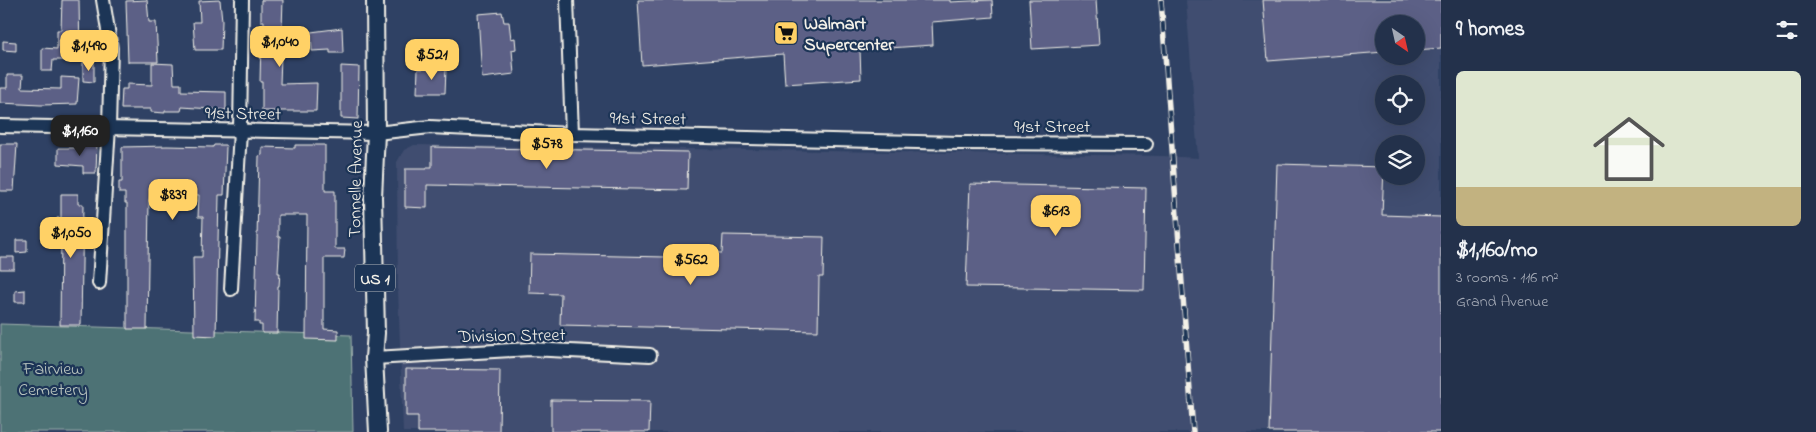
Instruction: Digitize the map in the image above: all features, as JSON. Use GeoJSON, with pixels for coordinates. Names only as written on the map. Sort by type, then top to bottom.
{"type":"FeatureCollection","features":[{"type":"Feature","properties":{"kind":"main road","name":"Tonnelle Avenue"},"geometry":{"type":"LineString","coordinates":[[374,358],[376,332],[373,197],[376,133],[375,0]]}},
{"type":"Feature","properties":{"kind":"main road","name":"US 1"},"geometry":{"type":"LineString","coordinates":[[374,358],[378,432]]}},
{"type":"Feature","properties":{"kind":"street"},"geometry":{"type":"LineString","coordinates":[[99,284],[109,127],[111,48],[103,0]]}},
{"type":"Feature","properties":{"kind":"street"},"geometry":{"type":"LineString","coordinates":[[231,289],[240,131],[242,0]]}},
{"type":"Feature","properties":{"kind":"street"},"geometry":{"type":"LineString","coordinates":[[567,0],[572,134]]}},
{"type":"Feature","properties":{"kind":"street","name":"91st Street"},"geometry":{"type":"LineString","coordinates":[[0,126],[376,133],[430,127],[572,134],[960,143],[1146,144]]}},
{"type":"Feature","properties":{"kind":"street","name":"Division Street"},"geometry":{"type":"LineString","coordinates":[[374,358],[530,349],[650,355]]}},
{"type":"Feature","properties":{"kind":"shaded area"},"geometry":{"type":"Polygon","coordinates":[[[1186,0],[1441,0],[1441,432],[403,432],[398,288],[397,162],[404,150],[414,145],[1198,158],[1186,0]]]}},
{"type":"Feature","properties":{"kind":"green space","name":"Fairview Cemetery"},"geometry":{"type":"Polygon","coordinates":[[[0,324],[351,335],[353,432],[0,432],[0,324]]]}},
{"type":"Feature","properties":{"kind":"building"},"geometry":{"type":"Polygon","coordinates":[[[62,0],[79,0],[80,60],[53,60],[52,71],[42,71],[42,48],[57,49],[57,30],[61,30],[62,0]]]}},
{"type":"Feature","properties":{"kind":"building"},"geometry":{"type":"Polygon","coordinates":[[[147,0],[149,22],[156,22],[158,62],[128,62],[126,1],[147,0]]]}},
{"type":"Feature","properties":{"kind":"building"},"geometry":{"type":"Polygon","coordinates":[[[220,0],[222,21],[221,50],[195,50],[193,22],[200,22],[199,1],[220,0]]]}},
{"type":"Feature","properties":{"kind":"building"},"geometry":{"type":"Polygon","coordinates":[[[261,0],[283,0],[280,84],[317,83],[316,111],[262,111],[262,82],[260,82],[261,40],[264,40],[264,21],[261,21],[261,0]]]}},
{"type":"Feature","properties":{"kind":"building","name":"Walmart Supercenter"},"geometry":{"type":"Polygon","coordinates":[[[638,0],[950,0],[950,2],[992,0],[993,17],[932,22],[933,45],[860,50],[861,79],[785,84],[783,54],[642,65],[638,0]]]}},
{"type":"Feature","properties":{"kind":"building"},"geometry":{"type":"Polygon","coordinates":[[[1029,0],[1096,0],[1099,45],[1032,49],[1029,0]]]}},
{"type":"Feature","properties":{"kind":"building"},"geometry":{"type":"Polygon","coordinates":[[[1263,0],[1441,0],[1441,48],[1425,49],[1425,15],[1375,15],[1375,53],[1268,61],[1263,0]]]}},
{"type":"Feature","properties":{"kind":"building"},"geometry":{"type":"Polygon","coordinates":[[[502,12],[504,22],[509,22],[511,39],[515,38],[516,49],[512,50],[514,74],[482,78],[478,14],[502,12]]]}},
{"type":"Feature","properties":{"kind":"building"},"geometry":{"type":"Polygon","coordinates":[[[342,28],[343,53],[330,53],[330,50],[312,51],[311,32],[342,28]]]}},
{"type":"Feature","properties":{"kind":"building"},"geometry":{"type":"Polygon","coordinates":[[[3,41],[16,42],[16,51],[3,50],[3,41]]]}},
{"type":"Feature","properties":{"kind":"building"},"geometry":{"type":"Polygon","coordinates":[[[83,62],[94,62],[94,82],[83,81],[83,62]]]}},
{"type":"Feature","properties":{"kind":"building"},"geometry":{"type":"Polygon","coordinates":[[[152,63],[173,64],[174,84],[181,84],[181,91],[226,92],[226,110],[182,107],[181,111],[165,111],[165,113],[151,112],[151,109],[121,109],[122,89],[127,89],[127,84],[152,85],[152,63]]]}},
{"type":"Feature","properties":{"kind":"building"},"geometry":{"type":"Polygon","coordinates":[[[341,66],[359,67],[358,119],[341,118],[341,66]]]}},
{"type":"Feature","properties":{"kind":"building"},"geometry":{"type":"Polygon","coordinates":[[[418,69],[446,69],[445,93],[417,93],[418,69]]]}},
{"type":"Feature","properties":{"kind":"building"},"geometry":{"type":"Polygon","coordinates":[[[7,75],[23,75],[22,88],[61,89],[61,77],[79,78],[77,104],[0,103],[0,88],[7,88],[7,75]]]}},
{"type":"Feature","properties":{"kind":"building"},"geometry":{"type":"Polygon","coordinates":[[[84,141],[95,141],[97,143],[96,173],[83,173],[83,166],[58,164],[58,148],[83,148],[84,141]]]}},
{"type":"Feature","properties":{"kind":"building"},"geometry":{"type":"Polygon","coordinates":[[[0,144],[17,144],[14,191],[0,191],[0,144]]]}},
{"type":"Feature","properties":{"kind":"building"},"geometry":{"type":"Polygon","coordinates":[[[214,145],[225,145],[226,147],[224,195],[219,195],[216,336],[194,335],[193,257],[202,257],[203,217],[198,217],[199,195],[151,193],[149,200],[147,329],[127,329],[127,203],[125,203],[125,193],[119,193],[119,182],[122,182],[122,147],[213,147],[214,145]]]}},
{"type":"Feature","properties":{"kind":"building"},"geometry":{"type":"Polygon","coordinates":[[[295,145],[325,145],[325,191],[335,191],[335,249],[345,249],[344,258],[324,258],[324,329],[338,330],[338,340],[306,339],[307,215],[278,215],[278,237],[280,237],[278,273],[280,273],[277,333],[262,333],[262,325],[259,325],[259,322],[255,322],[259,156],[262,155],[262,147],[295,148],[295,145]]]}},
{"type":"Feature","properties":{"kind":"building"},"geometry":{"type":"Polygon","coordinates":[[[432,147],[688,152],[687,190],[427,185],[427,208],[405,207],[405,169],[427,169],[427,167],[432,167],[432,147]]]}},
{"type":"Feature","properties":{"kind":"building"},"geometry":{"type":"Polygon","coordinates":[[[1277,164],[1375,167],[1375,185],[1383,185],[1382,215],[1441,217],[1441,432],[1269,432],[1277,164]]]}},
{"type":"Feature","properties":{"kind":"building"},"geometry":{"type":"Polygon","coordinates":[[[970,184],[1146,188],[1144,290],[966,287],[970,184]]]}},
{"type":"Feature","properties":{"kind":"building"},"geometry":{"type":"Polygon","coordinates":[[[61,194],[78,194],[78,204],[83,204],[81,325],[60,325],[61,235],[56,235],[57,218],[61,218],[61,194]]]}},
{"type":"Feature","properties":{"kind":"building"},"geometry":{"type":"Polygon","coordinates":[[[723,235],[824,237],[823,277],[819,277],[818,331],[560,325],[561,294],[529,293],[530,254],[665,257],[666,251],[722,253],[723,235]]]}},
{"type":"Feature","properties":{"kind":"building"},"geometry":{"type":"Polygon","coordinates":[[[16,240],[27,240],[27,252],[16,253],[16,240]]]}},
{"type":"Feature","properties":{"kind":"building"},"geometry":{"type":"Polygon","coordinates":[[[0,257],[14,257],[14,269],[0,269],[0,257]]]}},
{"type":"Feature","properties":{"kind":"building"},"geometry":{"type":"Polygon","coordinates":[[[25,290],[25,302],[15,302],[15,291],[25,290]]]}},
{"type":"Feature","properties":{"kind":"building"},"geometry":{"type":"Polygon","coordinates":[[[406,369],[500,370],[499,432],[418,432],[418,416],[406,416],[406,369]]]}},
{"type":"Feature","properties":{"kind":"building"},"geometry":{"type":"Polygon","coordinates":[[[551,400],[650,401],[649,432],[551,432],[551,400]]]}},
{"type":"Feature","properties":{"kind":"railway"},"geometry":{"type":"LineString","coordinates":[[1161,0],[1193,432]]}},
{"type":"Feature","properties":{"kind":"place","name":"Walmart Supercenter"},"geometry":{"type":"Point","coordinates":[786,33]}}]}
